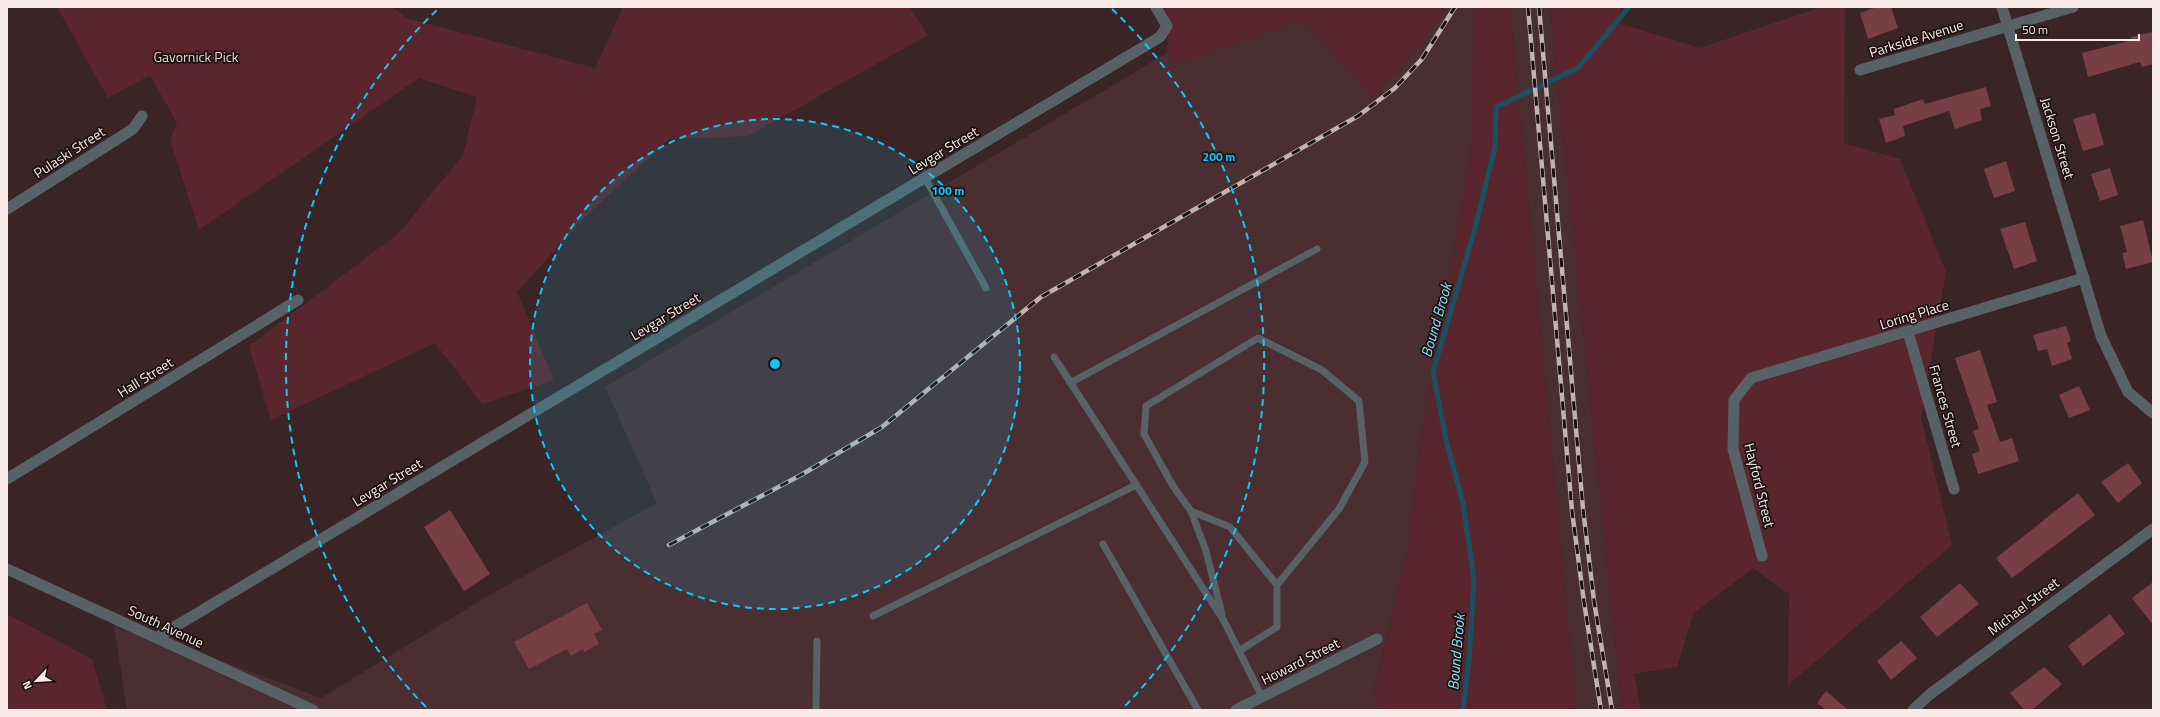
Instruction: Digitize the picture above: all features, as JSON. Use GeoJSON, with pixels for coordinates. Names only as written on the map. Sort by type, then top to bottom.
{"type":"FeatureCollection","features":[{"type":"Feature","properties":{"kind":"street","name":"Jackson Street"},"geometry":{"type":"LineString","coordinates":[[2002,7],[2101,336],[2128,392],[2153,413]]}},
{"type":"Feature","properties":{"kind":"street","name":"Parkside Avenue"},"geometry":{"type":"LineString","coordinates":[[1860,70],[2074,7]]}},
{"type":"Feature","properties":{"kind":"street","name":"Levgar Street"},"geometry":{"type":"LineString","coordinates":[[156,638],[1160,37],[1167,26],[1156,8]]}},
{"type":"Feature","properties":{"kind":"street","name":"Pulaski Street"},"geometry":{"type":"LineString","coordinates":[[7,209],[133,129],[142,116]]}},
{"type":"Feature","properties":{"kind":"street","name":"Loring Place"},"geometry":{"type":"LineString","coordinates":[[1751,378],[2084,278]]}},
{"type":"Feature","properties":{"kind":"street","name":"Hall Street"},"geometry":{"type":"LineString","coordinates":[[7,479],[298,300]]}},
{"type":"Feature","properties":{"kind":"street","name":"Frances Street"},"geometry":{"type":"LineString","coordinates":[[1908,332],[1954,489]]}},
{"type":"Feature","properties":{"kind":"street","name":"Hayford Street"},"geometry":{"type":"LineString","coordinates":[[1751,378],[1734,400],[1733,449],[1762,556]]}},
{"type":"Feature","properties":{"kind":"street","name":"Michael Street"},"geometry":{"type":"LineString","coordinates":[[1913,710],[1929,695],[2153,529]]}},
{"type":"Feature","properties":{"kind":"street","name":"South Avenue"},"geometry":{"type":"LineString","coordinates":[[7,568],[313,710]]}},
{"type":"Feature","properties":{"kind":"street","name":"Howard Street"},"geometry":{"type":"LineString","coordinates":[[1236,710],[1378,639]]}},
{"type":"Feature","properties":{"kind":"lane"},"geometry":{"type":"LineString","coordinates":[[925,178],[986,288]]}},
{"type":"Feature","properties":{"kind":"lane"},"geometry":{"type":"LineString","coordinates":[[1070,383],[1317,249]]}},
{"type":"Feature","properties":{"kind":"lane"},"geometry":{"type":"LineString","coordinates":[[1224,620],[1206,551],[1191,511],[1173,486],[1144,434],[1146,406],[1258,338],[1322,370],[1359,401],[1365,462],[1339,509],[1277,586]]}},
{"type":"Feature","properties":{"kind":"lane"},"geometry":{"type":"LineString","coordinates":[[1054,357],[1224,620],[1262,697]]}},
{"type":"Feature","properties":{"kind":"lane"},"geometry":{"type":"LineString","coordinates":[[874,616],[1136,485]]}},
{"type":"Feature","properties":{"kind":"lane"},"geometry":{"type":"LineString","coordinates":[[1191,511],[1230,527],[1277,586],[1277,628],[1239,651]]}},
{"type":"Feature","properties":{"kind":"lane"},"geometry":{"type":"LineString","coordinates":[[1103,544],[1198,710]]}},
{"type":"Feature","properties":{"kind":"lane"},"geometry":{"type":"LineString","coordinates":[[816,710],[817,641]]}},
{"type":"Feature","properties":{"kind":"shaded area"},"geometry":{"type":"Polygon","coordinates":[[[1448,7],[1476,7],[1470,162],[1422,431],[1408,547],[1373,695],[1380,710],[127,710],[113,620],[321,698],[491,594],[657,503],[605,387],[1167,53],[1175,64],[1303,19],[1373,98],[1423,40],[1448,7]]]}},
{"type":"Feature","properties":{"kind":"shaded area"},"geometry":{"type":"Polygon","coordinates":[[[1510,7],[1550,7],[1622,710],[1576,710],[1510,7]]]}},
{"type":"Feature","properties":{"kind":"green space","name":"Gavornick Pick"},"geometry":{"type":"Polygon","coordinates":[[[57,7],[393,7],[406,18],[595,68],[623,7],[909,7],[928,35],[748,136],[669,139],[582,220],[517,292],[554,380],[482,404],[435,343],[271,420],[249,346],[400,232],[463,155],[477,97],[419,78],[199,230],[170,140],[177,123],[150,75],[108,98],[57,7]]]}},
{"type":"Feature","properties":{"kind":"green space"},"geometry":{"type":"Polygon","coordinates":[[[1164,7],[1448,7],[1423,40],[1373,98],[1303,19],[1175,64],[1167,53],[1169,20],[1164,7]]]}},
{"type":"Feature","properties":{"kind":"green space"},"geometry":{"type":"Polygon","coordinates":[[[1474,7],[1510,7],[1576,710],[1380,710],[1373,696],[1408,547],[1422,431],[1470,162],[1474,7]]]}},
{"type":"Feature","properties":{"kind":"green space"},"geometry":{"type":"Polygon","coordinates":[[[1550,7],[1621,7],[1618,23],[1700,48],[1822,7],[1845,7],[1844,143],[1900,159],[1946,272],[1921,417],[1952,545],[1788,685],[1789,594],[1753,568],[1693,614],[1677,667],[1634,674],[1641,710],[1622,710],[1550,7]]]}},
{"type":"Feature","properties":{"kind":"green space"},"geometry":{"type":"Polygon","coordinates":[[[7,614],[92,659],[107,710],[7,710],[7,614]]]}},
{"type":"Feature","properties":{"kind":"building"},"geometry":{"type":"Polygon","coordinates":[[[1877,7],[1891,7],[1898,28],[1868,39],[1860,13],[1877,7]]]}},
{"type":"Feature","properties":{"kind":"building"},"geometry":{"type":"Polygon","coordinates":[[[2153,32],[2153,64],[2142,67],[2140,62],[2088,77],[2082,53],[2132,40],[2131,37],[2153,32]]]}},
{"type":"Feature","properties":{"kind":"building"},"geometry":{"type":"Polygon","coordinates":[[[1986,87],[1991,106],[1980,109],[1982,120],[1955,129],[1949,111],[1903,126],[1905,136],[1886,143],[1879,119],[1895,115],[1894,109],[1923,99],[1925,104],[1986,87]]]}},
{"type":"Feature","properties":{"kind":"building"},"geometry":{"type":"Polygon","coordinates":[[[2095,113],[2104,145],[2083,151],[2073,119],[2095,113]]]}},
{"type":"Feature","properties":{"kind":"building"},"geometry":{"type":"Polygon","coordinates":[[[2006,161],[2015,191],[1994,198],[1984,169],[2006,161]]]}},
{"type":"Feature","properties":{"kind":"building"},"geometry":{"type":"Polygon","coordinates":[[[2110,168],[2118,195],[2100,201],[2091,174],[2110,168]]]}},
{"type":"Feature","properties":{"kind":"building"},"geometry":{"type":"Polygon","coordinates":[[[2143,220],[2153,262],[2126,269],[2122,253],[2127,252],[2120,226],[2143,220]]]}},
{"type":"Feature","properties":{"kind":"building"},"geometry":{"type":"Polygon","coordinates":[[[2025,222],[2037,261],[2014,269],[2000,229],[2025,222]]]}},
{"type":"Feature","properties":{"kind":"building"},"geometry":{"type":"Polygon","coordinates":[[[2066,326],[2071,341],[2067,343],[2072,359],[2052,366],[2047,349],[2038,351],[2033,335],[2066,326]]]}},
{"type":"Feature","properties":{"kind":"building"},"geometry":{"type":"Polygon","coordinates":[[[1980,350],[1997,402],[1987,405],[2000,442],[2012,438],[2019,461],[1978,474],[1972,454],[1980,451],[1973,431],[1979,429],[1955,358],[1980,350]]]}},
{"type":"Feature","properties":{"kind":"building"},"geometry":{"type":"Polygon","coordinates":[[[2079,386],[2090,410],[2069,418],[2059,395],[2079,386]]]}},
{"type":"Feature","properties":{"kind":"building"},"geometry":{"type":"Polygon","coordinates":[[[2128,463],[2142,483],[2118,503],[2101,482],[2128,463]]]}},
{"type":"Feature","properties":{"kind":"building"},"geometry":{"type":"Polygon","coordinates":[[[2078,493],[2095,515],[2012,578],[1996,558],[2078,493]]]}},
{"type":"Feature","properties":{"kind":"building"},"geometry":{"type":"Polygon","coordinates":[[[450,510],[490,574],[464,591],[424,527],[450,510]]]}},
{"type":"Feature","properties":{"kind":"building"},"geometry":{"type":"Polygon","coordinates":[[[2153,582],[2153,625],[2132,598],[2153,582]]]}},
{"type":"Feature","properties":{"kind":"building"},"geometry":{"type":"Polygon","coordinates":[[[1960,583],[1979,604],[1937,637],[1920,617],[1960,583]]]}},
{"type":"Feature","properties":{"kind":"building"},"geometry":{"type":"Polygon","coordinates":[[[587,603],[602,630],[594,634],[599,644],[584,652],[583,649],[571,656],[567,649],[529,669],[514,642],[587,603]]]}},
{"type":"Feature","properties":{"kind":"building"},"geometry":{"type":"Polygon","coordinates":[[[2110,614],[2125,634],[2083,666],[2068,646],[2110,614]]]}},
{"type":"Feature","properties":{"kind":"building"},"geometry":{"type":"Polygon","coordinates":[[[1901,641],[1917,658],[1891,680],[1877,661],[1901,641]]]}},
{"type":"Feature","properties":{"kind":"building"},"geometry":{"type":"Polygon","coordinates":[[[2044,667],[2062,684],[2032,710],[2024,710],[2010,693],[2044,667]]]}},
{"type":"Feature","properties":{"kind":"building"},"geometry":{"type":"Polygon","coordinates":[[[1826,691],[1848,710],[1826,710],[1817,703],[1826,691]]]}},
{"type":"Feature","properties":{"kind":"waterway","name":"Bound Brook"},"geometry":{"type":"LineString","coordinates":[[1463,710],[1469,659],[1474,579],[1463,503],[1447,444],[1433,372],[1474,232],[1495,147],[1496,107],[1578,68],[1629,7]]}},
{"type":"Feature","properties":{"kind":"railway"},"geometry":{"type":"LineString","coordinates":[[669,545],[801,475],[882,427],[1041,297],[1358,116],[1395,88],[1422,59],[1455,7]]}},
{"type":"Feature","properties":{"kind":"railway"},"geometry":{"type":"LineString","coordinates":[[1528,7],[1572,511],[1584,602],[1601,710]]}},
{"type":"Feature","properties":{"kind":"railway"},"geometry":{"type":"LineString","coordinates":[[1539,7],[1583,509],[1594,601],[1612,710]]}}]}
